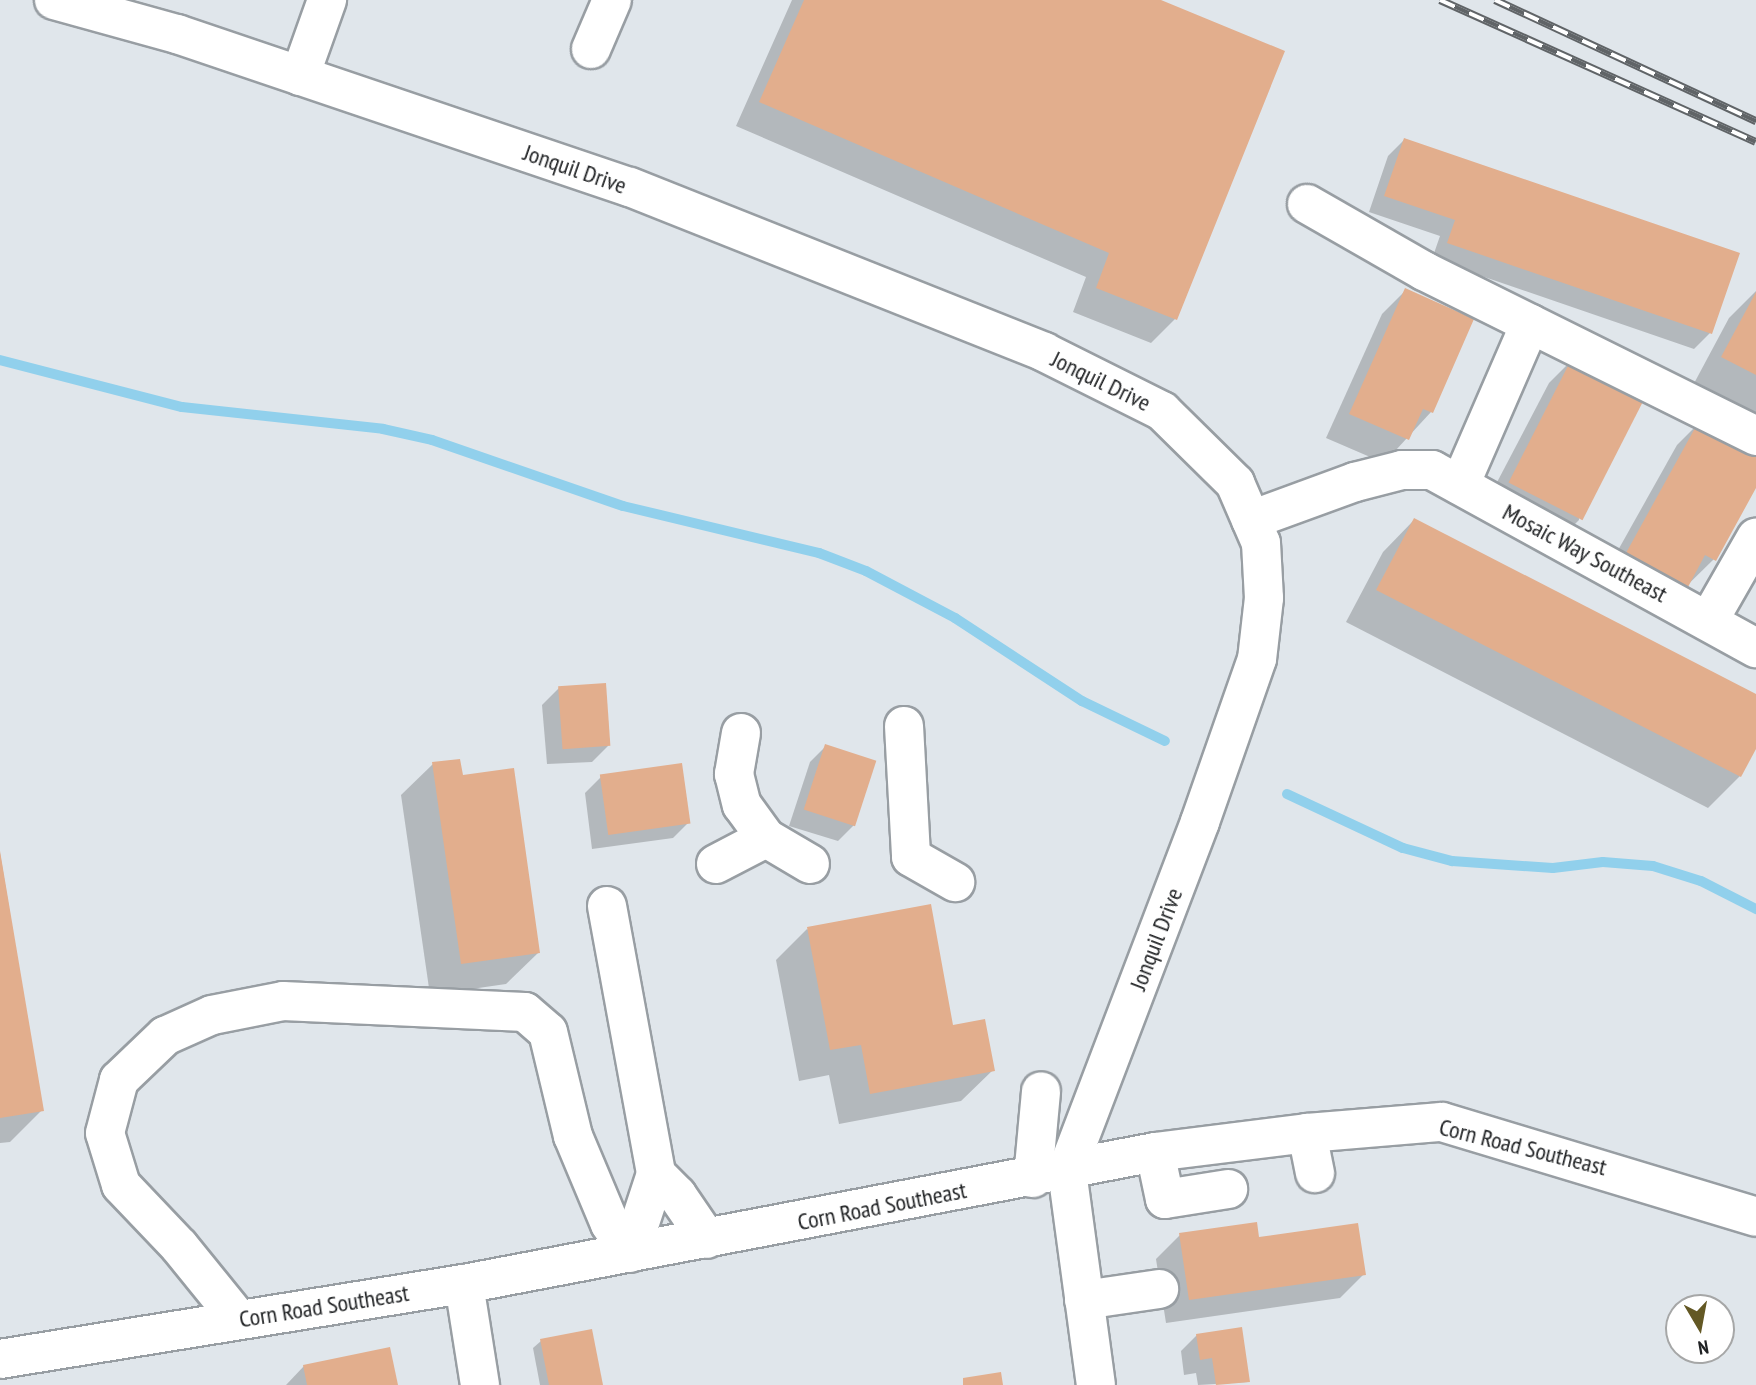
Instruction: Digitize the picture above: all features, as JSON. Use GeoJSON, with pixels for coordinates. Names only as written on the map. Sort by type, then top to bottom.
{"type":"FeatureCollection","features":[{"type":"Feature","properties":{"kind":"street"},"geometry":{"type":"LineString","coordinates":[[300,76],[327,0]]}},
{"type":"Feature","properties":{"kind":"street"},"geometry":{"type":"LineString","coordinates":[[591,49],[612,0]]}},
{"type":"Feature","properties":{"kind":"street","name":"Jonquil Drive"},"geometry":{"type":"LineString","coordinates":[[79,3],[630,187],[1044,352],[1162,411],[1235,483],[1261,543],[1264,598],[1257,659],[1200,822],[1050,1174],[1084,1300],[1096,1385]]}},
{"type":"Feature","properties":{"kind":"street"},"geometry":{"type":"LineString","coordinates":[[1307,204],[1530,324],[1756,436]]}},
{"type":"Feature","properties":{"kind":"street"},"geometry":{"type":"LineString","coordinates":[[1461,485],[1530,324]]}},
{"type":"Feature","properties":{"kind":"street","name":"Mosaic Way Southeast"},"geometry":{"type":"LineString","coordinates":[[1251,520],[1402,470],[1432,470],[1756,648]]}},
{"type":"Feature","properties":{"kind":"street"},"geometry":{"type":"LineString","coordinates":[[1709,620],[1756,538]]}},
{"type":"Feature","properties":{"kind":"street"},"geometry":{"type":"LineString","coordinates":[[904,726],[911,857],[955,882]]}},
{"type":"Feature","properties":{"kind":"street"},"geometry":{"type":"LineString","coordinates":[[741,733],[734,774],[742,805],[766,838],[810,864]]}},
{"type":"Feature","properties":{"kind":"street"},"geometry":{"type":"LineString","coordinates":[[716,864],[766,838]]}},
{"type":"Feature","properties":{"kind":"street"},"geometry":{"type":"LineString","coordinates":[[607,906],[656,1174],[631,1253]]}},
{"type":"Feature","properties":{"kind":"street"},"geometry":{"type":"LineString","coordinates":[[239,1320],[179,1246],[121,1185],[105,1133],[119,1080],[165,1036],[212,1015],[283,1001],[525,1012],[548,1032],[573,1136],[610,1224],[631,1253]]}},
{"type":"Feature","properties":{"kind":"street"},"geometry":{"type":"LineString","coordinates":[[1041,1091],[1050,1174]]}},
{"type":"Feature","properties":{"kind":"street","name":"Corn Road Southeast"},"geometry":{"type":"LineString","coordinates":[[0,1359],[464,1284],[1155,1152],[1307,1133],[1442,1122],[1756,1217]]}},
{"type":"Feature","properties":{"kind":"street"},"geometry":{"type":"LineString","coordinates":[[1307,1133],[1315,1173]]}},
{"type":"Feature","properties":{"kind":"street"},"geometry":{"type":"LineString","coordinates":[[1155,1152],[1158,1208],[1228,1189]]}},
{"type":"Feature","properties":{"kind":"street"},"geometry":{"type":"LineString","coordinates":[[656,1174],[677,1195],[707,1238]]}},
{"type":"Feature","properties":{"kind":"street"},"geometry":{"type":"LineString","coordinates":[[464,1284],[480,1385]]}},
{"type":"Feature","properties":{"kind":"street"},"geometry":{"type":"LineString","coordinates":[[1084,1300],[1159,1289]]}},
{"type":"Feature","properties":{"kind":"street"},"geometry":{"type":"LineString","coordinates":[[0,1359],[5,1385]]}},
{"type":"Feature","properties":{"kind":"building"},"geometry":{"type":"Polygon","coordinates":[[[804,0],[1161,0],[1285,51],[1177,320],[1096,288],[1109,253],[759,102],[804,0]]]}},
{"type":"Feature","properties":{"kind":"building"},"geometry":{"type":"Polygon","coordinates":[[[1404,138],[1740,253],[1712,334],[1447,243],[1455,220],[1384,196],[1404,138]]]}},
{"type":"Feature","properties":{"kind":"building"},"geometry":{"type":"Polygon","coordinates":[[[1405,288],[1474,319],[1433,413],[1423,409],[1409,440],[1349,414],[1405,288]]]}},
{"type":"Feature","properties":{"kind":"building"},"geometry":{"type":"Polygon","coordinates":[[[1756,292],[1756,375],[1721,357],[1756,292]]]}},
{"type":"Feature","properties":{"kind":"building"},"geometry":{"type":"Polygon","coordinates":[[[1573,356],[1647,394],[1582,520],[1509,483],[1573,356]]]}},
{"type":"Feature","properties":{"kind":"building"},"geometry":{"type":"Polygon","coordinates":[[[1700,419],[1756,449],[1756,488],[1716,561],[1705,555],[1688,587],[1626,553],[1700,419]]]}},
{"type":"Feature","properties":{"kind":"building"},"geometry":{"type":"Polygon","coordinates":[[[1414,518],[1756,694],[1756,749],[1741,777],[1376,590],[1414,518]]]}},
{"type":"Feature","properties":{"kind":"building"},"geometry":{"type":"Polygon","coordinates":[[[606,683],[610,746],[563,749],[558,686],[606,683]]]}},
{"type":"Feature","properties":{"kind":"building"},"geometry":{"type":"Polygon","coordinates":[[[825,744],[876,761],[855,826],[804,810],[825,744]]]}},
{"type":"Feature","properties":{"kind":"building"},"geometry":{"type":"Polygon","coordinates":[[[460,759],[463,775],[514,768],[540,953],[461,964],[432,762],[460,759]]]}},
{"type":"Feature","properties":{"kind":"building"},"geometry":{"type":"Polygon","coordinates":[[[682,763],[690,823],[608,835],[600,775],[682,763]]]}},
{"type":"Feature","properties":{"kind":"building"},"geometry":{"type":"Polygon","coordinates":[[[0,851],[44,1111],[0,1118],[0,851]]]}},
{"type":"Feature","properties":{"kind":"building"},"geometry":{"type":"Polygon","coordinates":[[[931,904],[953,1025],[985,1019],[995,1071],[870,1094],[861,1045],[830,1050],[807,927],[931,904]]]}},
{"type":"Feature","properties":{"kind":"building"},"geometry":{"type":"Polygon","coordinates":[[[1257,1222],[1259,1237],[1358,1223],[1366,1275],[1189,1300],[1179,1233],[1257,1222]]]}},
{"type":"Feature","properties":{"kind":"building"},"geometry":{"type":"Polygon","coordinates":[[[1242,1327],[1250,1382],[1216,1385],[1212,1358],[1200,1360],[1196,1334],[1242,1327]]]}},
{"type":"Feature","properties":{"kind":"building"},"geometry":{"type":"Polygon","coordinates":[[[592,1329],[603,1385],[549,1385],[540,1339],[592,1329]]]}},
{"type":"Feature","properties":{"kind":"building"},"geometry":{"type":"Polygon","coordinates":[[[390,1347],[398,1385],[307,1385],[303,1365],[390,1347]]]}},
{"type":"Feature","properties":{"kind":"building"},"geometry":{"type":"Polygon","coordinates":[[[1001,1372],[1003,1385],[963,1385],[963,1378],[1001,1372]]]}},
{"type":"Feature","properties":{"kind":"waterway"},"geometry":{"type":"LineString","coordinates":[[0,360],[182,407],[383,429],[432,440],[623,506],[819,553],[866,571],[955,618],[1082,701],[1165,741]]}},
{"type":"Feature","properties":{"kind":"waterway"},"geometry":{"type":"LineString","coordinates":[[1287,794],[1403,848],[1452,861],[1553,868],[1603,862],[1653,866],[1701,881],[1756,909]]}},
{"type":"Feature","properties":{"kind":"railway"},"geometry":{"type":"LineString","coordinates":[[1440,0],[1756,142]]}},
{"type":"Feature","properties":{"kind":"railway"},"geometry":{"type":"LineString","coordinates":[[1495,0],[1756,121]]}}]}
